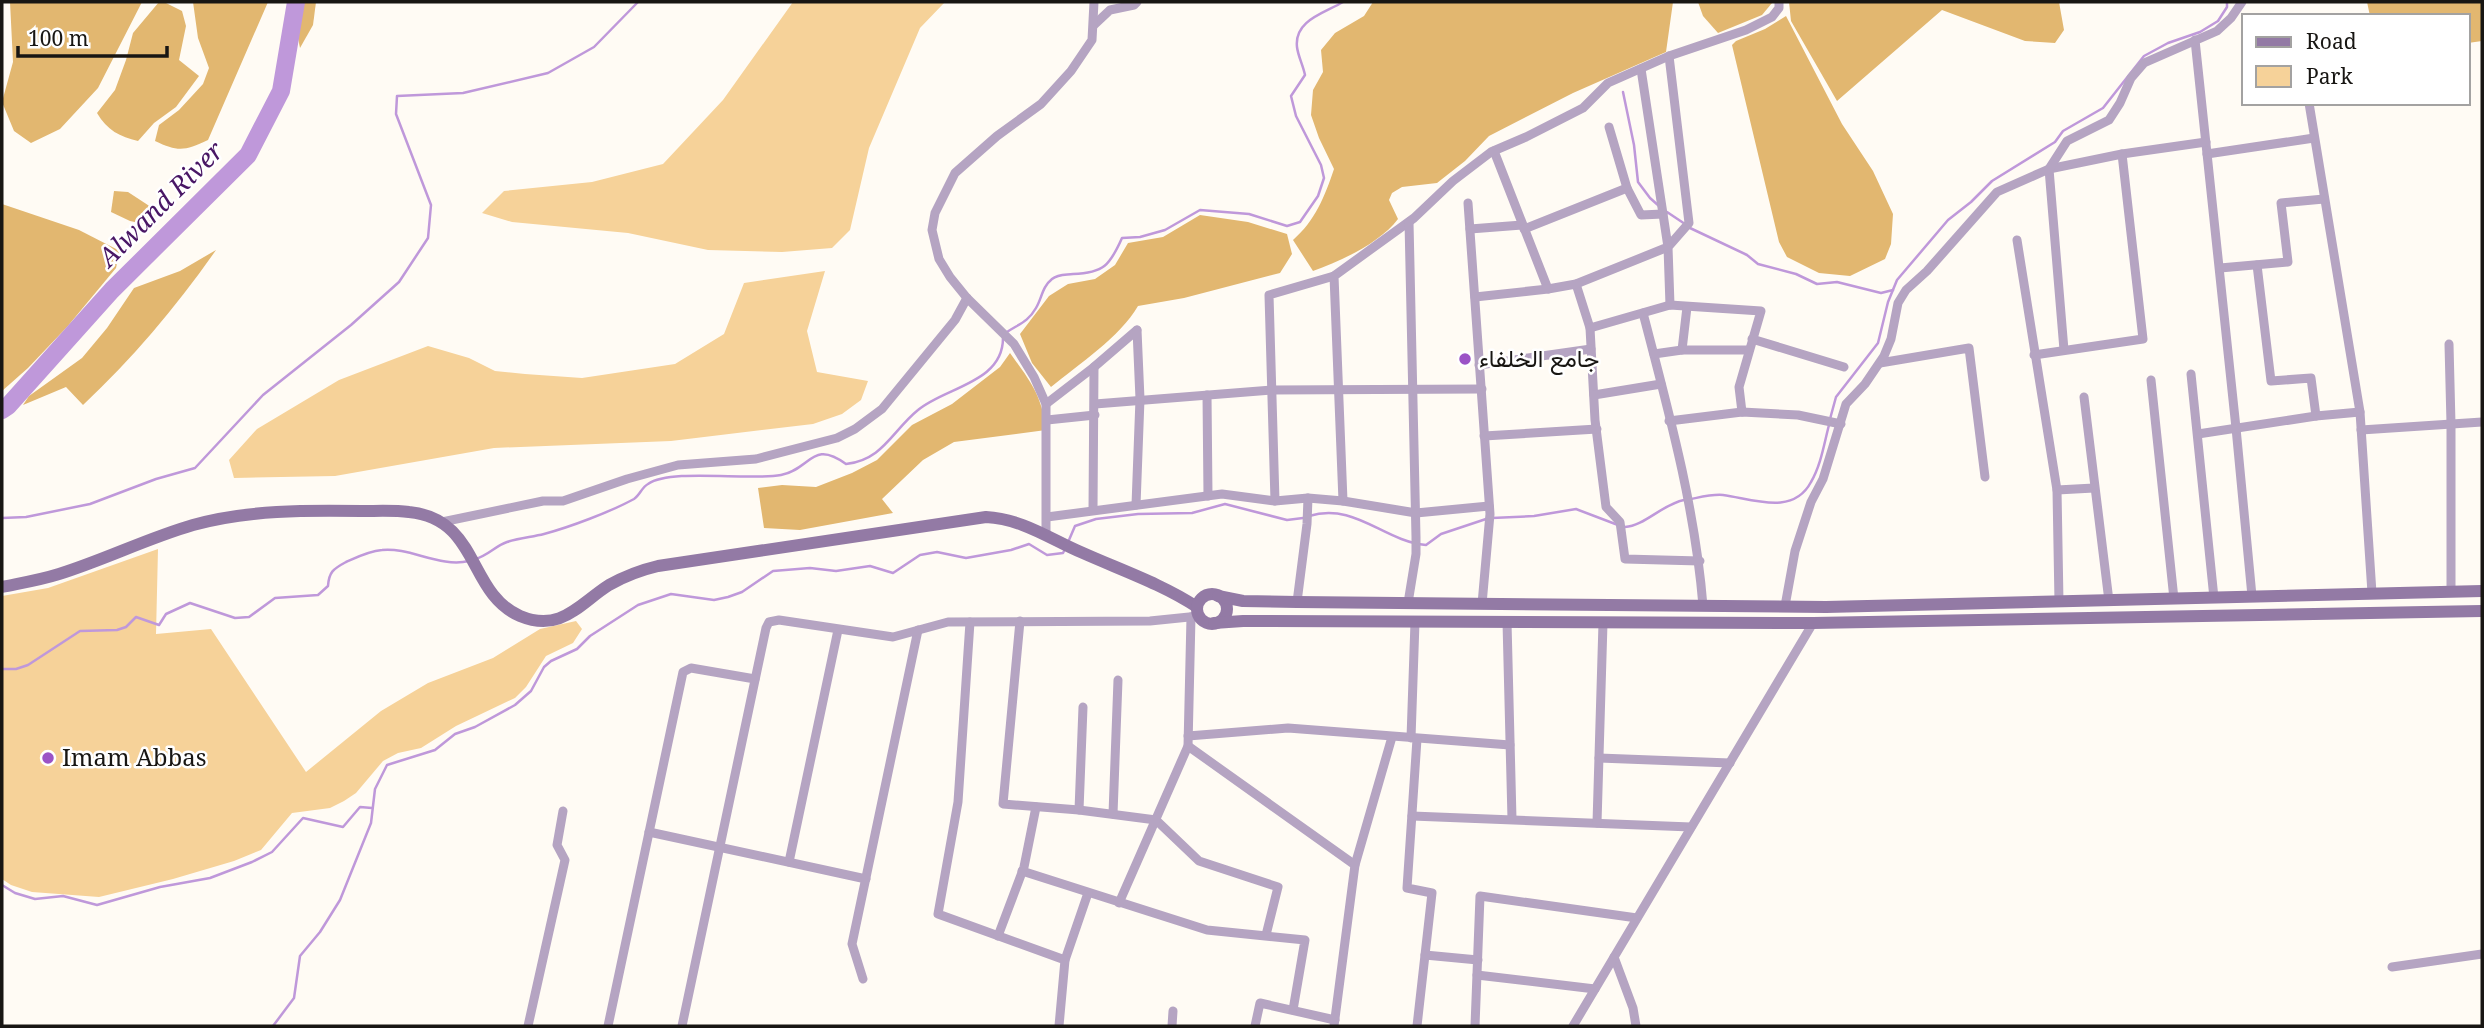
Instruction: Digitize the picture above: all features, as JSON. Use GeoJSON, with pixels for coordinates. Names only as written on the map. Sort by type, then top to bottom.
{"type":"FeatureCollection","features":[{"type":"Feature","properties":{"kind":"main road"},"geometry":{"type":"LineString","coordinates":[[2,587],[58,574],[193,525],[241,514],[334,510],[410,512],[437,518],[453,529],[504,606],[527,618],[544,621],[568,615],[618,580],[658,566],[976,517],[1006,519],[1025,524],[1071,548],[1166,589],[1205,622],[1214,624],[1243,621],[1813,624],[2482,611]]}},
{"type":"Feature","properties":{"kind":"main road"},"geometry":{"type":"LineString","coordinates":[[1166,589],[1243,601],[1703,606],[2063,602],[2482,591]]}},
{"type":"Feature","properties":{"kind":"main road"},"geometry":{"type":"LineString","coordinates":[[1196,613],[1201,599],[1213,595]]}},
{"type":"Feature","properties":{"kind":"main road"},"geometry":{"type":"LineString","coordinates":[[1213,595],[1224,602],[1226,611],[1222,619],[1214,624]]}},
{"type":"Feature","properties":{"kind":"main road"},"geometry":{"type":"LineString","coordinates":[[2096,620],[2090,610],[2093,603],[2103,601]]}},
{"type":"Feature","properties":{"kind":"main road"},"geometry":{"type":"LineString","coordinates":[[2063,602],[2072,610],[2067,619]]}},
{"type":"Feature","properties":{"kind":"main road"},"geometry":{"type":"LineString","coordinates":[[1650,624],[1653,616],[1651,605]]}},
{"type":"Feature","properties":{"kind":"main road"},"geometry":{"type":"LineString","coordinates":[[1673,624],[1670,616],[1674,605]]}},
{"type":"Feature","properties":{"kind":"street"},"geometry":{"type":"LineString","coordinates":[[1050,537],[1046,517],[1046,404],[1034,377],[1014,344],[967,298],[950,277],[939,259],[933,230],[935,213],[955,173],[997,136],[1041,104],[1093,40],[1094,2]]}},
{"type":"Feature","properties":{"kind":"street"},"geometry":{"type":"LineString","coordinates":[[1094,25],[1110,10],[1137,2]]}},
{"type":"Feature","properties":{"kind":"street"},"geometry":{"type":"LineString","coordinates":[[1275,501],[1269,295],[1334,276],[1409,222],[1453,181],[1494,151],[1583,108],[1608,83],[1669,56],[1746,30],[1772,17],[1779,8],[1779,2]]}},
{"type":"Feature","properties":{"kind":"street"},"geometry":{"type":"LineString","coordinates":[[2064,350],[2049,169],[2067,141],[2109,120],[2131,78],[2144,63],[2217,32],[2242,2]]}},
{"type":"Feature","properties":{"kind":"street"},"geometry":{"type":"LineString","coordinates":[[2195,40],[2252,596]]}},
{"type":"Feature","properties":{"kind":"street"},"geometry":{"type":"LineString","coordinates":[[1475,297],[1576,284],[1668,247],[1682,233],[1689,223],[1669,56]]}},
{"type":"Feature","properties":{"kind":"street"},"geometry":{"type":"LineString","coordinates":[[1641,68],[1668,247],[1670,305]]}},
{"type":"Feature","properties":{"kind":"street"},"geometry":{"type":"LineString","coordinates":[[2309,105],[2360,412],[2372,593]]}},
{"type":"Feature","properties":{"kind":"street"},"geometry":{"type":"LineString","coordinates":[[1609,127],[1627,188],[1641,215],[1663,214]]}},
{"type":"Feature","properties":{"kind":"street"},"geometry":{"type":"LineString","coordinates":[[2207,154],[2314,138]]}},
{"type":"Feature","properties":{"kind":"street"},"geometry":{"type":"LineString","coordinates":[[1785,606],[1795,551],[1811,502],[1823,479],[1846,404],[1880,363],[1891,339],[1898,303],[1906,290],[1927,271],[1997,192],[2049,169],[2122,154],[2206,142]]}},
{"type":"Feature","properties":{"kind":"street"},"geometry":{"type":"LineString","coordinates":[[1494,151],[1548,289]]}},
{"type":"Feature","properties":{"kind":"street"},"geometry":{"type":"LineString","coordinates":[[2034,355],[2143,339],[2122,154]]}},
{"type":"Feature","properties":{"kind":"street"},"geometry":{"type":"LineString","coordinates":[[1470,229],[1523,227],[1627,188]]}},
{"type":"Feature","properties":{"kind":"street"},"geometry":{"type":"LineString","coordinates":[[2220,268],[2288,262],[2281,202],[2324,199]]}},
{"type":"Feature","properties":{"kind":"street"},"geometry":{"type":"LineString","coordinates":[[1468,203],[1490,510],[1482,604]]}},
{"type":"Feature","properties":{"kind":"street"},"geometry":{"type":"LineString","coordinates":[[1408,603],[1416,548],[1409,222]]}},
{"type":"Feature","properties":{"kind":"street"},"geometry":{"type":"LineString","coordinates":[[2017,240],[2057,491],[2063,602]]}},
{"type":"Feature","properties":{"kind":"street"},"geometry":{"type":"LineString","coordinates":[[2257,265],[2271,381],[2311,377],[2316,416]]}},
{"type":"Feature","properties":{"kind":"street"},"geometry":{"type":"LineString","coordinates":[[1334,276],[1343,501]]}},
{"type":"Feature","properties":{"kind":"street"},"geometry":{"type":"LineString","coordinates":[[1576,284],[1590,328],[1606,507],[1620,522],[1625,559],[1699,561]]}},
{"type":"Feature","properties":{"kind":"street"},"geometry":{"type":"LineString","coordinates":[[442,522],[543,501],[563,501],[678,465],[756,459],[837,438],[855,429],[882,409],[955,320],[967,298]]}},
{"type":"Feature","properties":{"kind":"street"},"geometry":{"type":"LineString","coordinates":[[1590,328],[1670,305],[1761,311],[1739,387],[1742,412]]}},
{"type":"Feature","properties":{"kind":"street"},"geometry":{"type":"LineString","coordinates":[[1682,350],[1687,307]]}},
{"type":"Feature","properties":{"kind":"street"},"geometry":{"type":"LineString","coordinates":[[1643,313],[1688,494],[1703,606]]}},
{"type":"Feature","properties":{"kind":"street"},"geometry":{"type":"LineString","coordinates":[[1046,404],[1136,330],[1140,399],[1136,505]]}},
{"type":"Feature","properties":{"kind":"street"},"geometry":{"type":"LineString","coordinates":[[1752,339],[1844,367]]}},
{"type":"Feature","properties":{"kind":"street"},"geometry":{"type":"LineString","coordinates":[[2449,344],[2451,591]]}},
{"type":"Feature","properties":{"kind":"street"},"geometry":{"type":"LineString","coordinates":[[1880,363],[1969,348],[1985,477]]}},
{"type":"Feature","properties":{"kind":"street"},"geometry":{"type":"LineString","coordinates":[[1479,365],[1591,349]]}},
{"type":"Feature","properties":{"kind":"street"},"geometry":{"type":"LineString","coordinates":[[1654,354],[1682,350],[1749,350]]}},
{"type":"Feature","properties":{"kind":"street"},"geometry":{"type":"LineString","coordinates":[[1093,510],[1094,367]]}},
{"type":"Feature","properties":{"kind":"street"},"geometry":{"type":"LineString","coordinates":[[2191,374],[2214,597]]}},
{"type":"Feature","properties":{"kind":"street"},"geometry":{"type":"LineString","coordinates":[[2151,380],[2174,599]]}},
{"type":"Feature","properties":{"kind":"street"},"geometry":{"type":"LineString","coordinates":[[1594,395],[1661,384]]}},
{"type":"Feature","properties":{"kind":"street"},"geometry":{"type":"LineString","coordinates":[[1095,404],[1272,390],[1482,389]]}},
{"type":"Feature","properties":{"kind":"street"},"geometry":{"type":"LineString","coordinates":[[1207,395],[1208,496]]}},
{"type":"Feature","properties":{"kind":"street"},"geometry":{"type":"LineString","coordinates":[[2084,397],[2103,601]]}},
{"type":"Feature","properties":{"kind":"street"},"geometry":{"type":"LineString","coordinates":[[1669,421],[1742,412],[1798,415],[1839,424]]}},
{"type":"Feature","properties":{"kind":"street"},"geometry":{"type":"LineString","coordinates":[[2198,434],[2360,412]]}},
{"type":"Feature","properties":{"kind":"street"},"geometry":{"type":"LineString","coordinates":[[1047,420],[1095,415]]}},
{"type":"Feature","properties":{"kind":"street"},"geometry":{"type":"LineString","coordinates":[[2361,430],[2482,422]]}},
{"type":"Feature","properties":{"kind":"street"},"geometry":{"type":"LineString","coordinates":[[1484,436],[1597,429]]}},
{"type":"Feature","properties":{"kind":"street"},"geometry":{"type":"LineString","coordinates":[[2057,491],[2094,488]]}},
{"type":"Feature","properties":{"kind":"street"},"geometry":{"type":"LineString","coordinates":[[1046,517],[1222,494],[1275,501],[1308,498],[1343,501],[1416,513],[1490,510]]}},
{"type":"Feature","properties":{"kind":"street"},"geometry":{"type":"LineString","coordinates":[[1297,602],[1308,498]]}},
{"type":"Feature","properties":{"kind":"street"},"geometry":{"type":"LineString","coordinates":[[682,1026],[769,622],[779,620],[893,637],[938,624],[1150,621],[1196,613],[1188,741],[1119,903]]}},
{"type":"Feature","properties":{"kind":"street"},"geometry":{"type":"LineString","coordinates":[[1020,621],[1003,804],[1156,820],[1199,861],[1278,887],[1266,935]]}},
{"type":"Feature","properties":{"kind":"street"},"geometry":{"type":"LineString","coordinates":[[970,622],[958,802],[938,914],[1065,960]]}},
{"type":"Feature","properties":{"kind":"street"},"geometry":{"type":"LineString","coordinates":[[1415,622],[1412,816],[1407,888],[1432,893],[1417,1026]]}},
{"type":"Feature","properties":{"kind":"street"},"geometry":{"type":"LineString","coordinates":[[1507,622],[1512,819]]}},
{"type":"Feature","properties":{"kind":"street"},"geometry":{"type":"LineString","coordinates":[[1597,823],[1603,623]]}},
{"type":"Feature","properties":{"kind":"street"},"geometry":{"type":"LineString","coordinates":[[1573,1026],[1813,624]]}},
{"type":"Feature","properties":{"kind":"street"},"geometry":{"type":"LineString","coordinates":[[789,862],[838,630]]}},
{"type":"Feature","properties":{"kind":"street"},"geometry":{"type":"LineString","coordinates":[[863,979],[852,944],[918,630]]}},
{"type":"Feature","properties":{"kind":"street"},"geometry":{"type":"LineString","coordinates":[[608,1026],[683,672],[691,668],[755,679]]}},
{"type":"Feature","properties":{"kind":"street"},"geometry":{"type":"LineString","coordinates":[[1113,814],[1118,680]]}},
{"type":"Feature","properties":{"kind":"street"},"geometry":{"type":"LineString","coordinates":[[1079,810],[1083,707]]}},
{"type":"Feature","properties":{"kind":"street"},"geometry":{"type":"LineString","coordinates":[[1188,741],[1287,728],[1510,745]]}},
{"type":"Feature","properties":{"kind":"street"},"geometry":{"type":"LineString","coordinates":[[1255,1026],[1260,1003],[1334,1023],[1356,865],[1392,737]]}},
{"type":"Feature","properties":{"kind":"street"},"geometry":{"type":"LineString","coordinates":[[1188,741],[1356,865]]}},
{"type":"Feature","properties":{"kind":"street"},"geometry":{"type":"LineString","coordinates":[[1599,758],[1730,763]]}},
{"type":"Feature","properties":{"kind":"street"},"geometry":{"type":"LineString","coordinates":[[998,936],[1022,871],[1036,807]]}},
{"type":"Feature","properties":{"kind":"street"},"geometry":{"type":"LineString","coordinates":[[528,1026],[565,860],[557,845],[563,811]]}},
{"type":"Feature","properties":{"kind":"street"},"geometry":{"type":"LineString","coordinates":[[1412,816],[1691,827]]}},
{"type":"Feature","properties":{"kind":"street"},"geometry":{"type":"LineString","coordinates":[[649,832],[866,879]]}},
{"type":"Feature","properties":{"kind":"street"},"geometry":{"type":"LineString","coordinates":[[1022,871],[1207,930],[1305,940],[1293,1010]]}},
{"type":"Feature","properties":{"kind":"street"},"geometry":{"type":"LineString","coordinates":[[1059,1026],[1065,960],[1088,893]]}},
{"type":"Feature","properties":{"kind":"street"},"geometry":{"type":"LineString","coordinates":[[1475,1026],[1480,896],[1637,918]]}},
{"type":"Feature","properties":{"kind":"street"},"geometry":{"type":"LineString","coordinates":[[2392,967],[2482,954]]}},
{"type":"Feature","properties":{"kind":"street"},"geometry":{"type":"LineString","coordinates":[[1425,955],[1478,960]]}},
{"type":"Feature","properties":{"kind":"street"},"geometry":{"type":"LineString","coordinates":[[1614,957],[1633,1008],[1636,1026]]}},
{"type":"Feature","properties":{"kind":"street"},"geometry":{"type":"LineString","coordinates":[[1477,975],[1595,989]]}},
{"type":"Feature","properties":{"kind":"street"},"geometry":{"type":"LineString","coordinates":[[1172,1026],[1173,1011]]}},
{"type":"Feature","properties":{"kind":"green space"},"geometry":{"type":"Polygon","coordinates":[[[793,2],[945,2],[920,28],[869,148],[850,230],[832,248],[782,252],[708,250],[628,233],[512,222],[482,213],[504,191],[592,182],[663,164],[723,100],[793,2]]]}},
{"type":"Feature","properties":{"kind":"green space"},"geometry":{"type":"Polygon","coordinates":[[[825,271],[807,331],[817,372],[868,381],[861,400],[842,414],[813,424],[671,441],[494,448],[335,476],[234,478],[229,460],[257,429],[339,380],[428,346],[469,358],[495,371],[525,374],[582,378],[675,364],[724,334],[744,283],[825,271]]]}},
{"type":"Feature","properties":{"kind":"green space"},"geometry":{"type":"Polygon","coordinates":[[[158,549],[156,634],[211,629],[306,772],[381,711],[428,683],[493,658],[540,629],[576,621],[582,629],[573,643],[546,656],[526,687],[515,698],[456,726],[421,748],[398,753],[383,761],[356,793],[344,801],[330,808],[292,813],[261,850],[173,879],[99,897],[32,892],[11,885],[2,879],[2,596],[48,588],[158,549]]]}},
{"type":"Feature","properties":{"kind":"shaded area"},"geometry":{"type":"Polygon","coordinates":[[[10,2],[142,2],[98,88],[60,129],[31,143],[14,131],[2,102],[13,62],[10,2]]]}},
{"type":"Feature","properties":{"kind":"shaded area"},"geometry":{"type":"Polygon","coordinates":[[[159,2],[182,11],[186,26],[179,60],[199,76],[176,107],[154,123],[138,141],[114,132],[97,113],[115,90],[133,33],[159,2]]]}},
{"type":"Feature","properties":{"kind":"shaded area"},"geometry":{"type":"Polygon","coordinates":[[[193,2],[268,2],[208,140],[187,148],[176,148],[155,141],[159,125],[179,110],[203,84],[209,68],[198,38],[193,2]]]}},
{"type":"Feature","properties":{"kind":"shaded area"},"geometry":{"type":"Polygon","coordinates":[[[302,2],[316,2],[313,25],[300,48],[296,28],[302,2]]]}},
{"type":"Feature","properties":{"kind":"shaded area"},"geometry":{"type":"Polygon","coordinates":[[[1373,2],[1673,2],[1666,52],[1573,93],[1489,136],[1465,161],[1437,183],[1402,187],[1392,193],[1389,200],[1398,219],[1390,228],[1359,250],[1313,271],[1293,240],[1318,208],[1334,169],[1311,115],[1313,90],[1323,72],[1321,50],[1335,33],[1364,16],[1373,2]]]}},
{"type":"Feature","properties":{"kind":"shaded area"},"geometry":{"type":"Polygon","coordinates":[[[1698,2],[1772,3],[1762,15],[1718,33],[1703,16],[1698,2]]]}},
{"type":"Feature","properties":{"kind":"shaded area"},"geometry":{"type":"Polygon","coordinates":[[[1789,2],[2059,2],[2064,30],[2055,43],[2025,41],[1942,10],[1837,101],[1791,21],[1789,2]]]}},
{"type":"Feature","properties":{"kind":"shaded area"},"geometry":{"type":"Polygon","coordinates":[[[2367,2],[2482,2],[2482,41],[2470,43],[2470,14],[2370,14],[2367,2]]]}},
{"type":"Feature","properties":{"kind":"shaded area"},"geometry":{"type":"Polygon","coordinates":[[[1786,16],[1842,124],[1873,171],[1893,214],[1891,244],[1885,259],[1850,276],[1819,273],[1787,257],[1779,242],[1732,45],[1786,16]]]}},
{"type":"Feature","properties":{"kind":"shaded area"},"geometry":{"type":"Polygon","coordinates":[[[114,191],[128,192],[157,211],[153,226],[130,221],[111,212],[114,191]]]}},
{"type":"Feature","properties":{"kind":"shaded area"},"geometry":{"type":"Polygon","coordinates":[[[2,204],[79,230],[120,251],[116,268],[67,327],[2,391],[2,204]]]}},
{"type":"Feature","properties":{"kind":"shaded area"},"geometry":{"type":"Polygon","coordinates":[[[1200,215],[1248,222],[1287,234],[1292,254],[1280,273],[1184,298],[1138,306],[1110,339],[1051,387],[1032,363],[1020,334],[1049,296],[1068,284],[1095,279],[1115,265],[1128,243],[1163,237],[1200,215]]]}},
{"type":"Feature","properties":{"kind":"shaded area"},"geometry":{"type":"Polygon","coordinates":[[[216,250],[154,331],[83,405],[66,387],[23,405],[29,396],[82,358],[107,328],[134,288],[180,271],[216,250]]]}},
{"type":"Feature","properties":{"kind":"shaded area"},"geometry":{"type":"Polygon","coordinates":[[[1010,353],[1038,398],[1046,430],[954,442],[923,460],[882,499],[893,513],[800,530],[764,528],[758,488],[782,485],[816,487],[877,460],[912,425],[952,404],[1000,367],[1010,353]]]}},
{"type":"Feature","properties":{"kind":"waterway","name":"Alwand River"},"geometry":{"type":"LineString","coordinates":[[2,410],[112,290],[248,155],[281,91],[296,2]]}},
{"type":"Feature","properties":{"kind":"waterway"},"geometry":{"type":"LineString","coordinates":[[2,518],[26,517],[90,504],[156,479],[195,468],[263,395],[351,325],[399,282],[428,238],[431,205],[396,114],[397,96],[463,93],[548,73],[594,47],[638,2]]}},
{"type":"Feature","properties":{"kind":"waterway"},"geometry":{"type":"LineString","coordinates":[[1007,332],[1030,317],[1052,279],[1059,275],[1092,272],[1105,266],[1122,238],[1140,237],[1165,230],[1200,210],[1249,214],[1287,226],[1300,222],[1318,196],[1324,178],[1321,165],[1296,116],[1291,96],[1305,75],[1297,38],[1300,30],[1312,18],[1343,2]]}},
{"type":"Feature","properties":{"kind":"waterway"},"geometry":{"type":"LineString","coordinates":[[1830,419],[1836,397],[1878,343],[1888,302],[1897,280],[1948,220],[1992,181],[2055,142],[2063,131],[2103,108],[2144,56],[2168,43],[2200,32],[2218,21],[2227,7],[2227,2]]}},
{"type":"Feature","properties":{"kind":"waterway"},"geometry":{"type":"LineString","coordinates":[[1623,92],[1634,145],[1638,182],[1659,206]]}},
{"type":"Feature","properties":{"kind":"waterway"},"geometry":{"type":"LineString","coordinates":[[1667,212],[1685,224]]}},
{"type":"Feature","properties":{"kind":"waterway"},"geometry":{"type":"LineString","coordinates":[[1690,228],[1747,255],[1758,264],[1796,274],[1817,284],[1837,282],[1881,293],[1893,290]]}},
{"type":"Feature","properties":{"kind":"waterway"},"geometry":{"type":"LineString","coordinates":[[475,559],[507,542],[544,534],[590,519],[634,499],[646,485],[659,479],[781,475],[791,472],[818,455],[826,454],[846,464],[869,457],[918,410],[971,382],[994,365],[1003,338]]}},
{"type":"Feature","properties":{"kind":"waterway"},"geometry":{"type":"LineString","coordinates":[[1691,499],[1719,495],[1772,503],[1794,499],[1811,482],[1829,425]]}},
{"type":"Feature","properties":{"kind":"waterway"},"geometry":{"type":"LineString","coordinates":[[1625,527],[1639,523],[1684,500]]}},
{"type":"Feature","properties":{"kind":"waterway"},"geometry":{"type":"LineString","coordinates":[[1069,540],[1075,526],[1096,519],[1138,514],[1192,513],[1225,504],[1287,520],[1303,518]]}},
{"type":"Feature","properties":{"kind":"waterway"},"geometry":{"type":"LineString","coordinates":[[1492,518],[1534,516],[1576,509],[1618,525]]}},
{"type":"Feature","properties":{"kind":"waterway"},"geometry":{"type":"LineString","coordinates":[[1309,516],[1341,514],[1396,537],[1426,545],[1441,534],[1486,519]]}},
{"type":"Feature","properties":{"kind":"waterway"},"geometry":{"type":"LineString","coordinates":[[273,1026],[294,998],[300,956],[320,932],[340,900],[371,823],[375,789],[387,765],[435,750],[455,734],[475,727],[515,705],[531,691],[544,667],[551,661],[577,649],[590,636],[638,605],[671,594],[714,600],[728,597],[742,592],[773,571],[810,568],[836,571],[870,566],[893,573],[920,555],[937,552],[966,558],[1029,544],[1047,555],[1063,553],[1065,549]]}},
{"type":"Feature","properties":{"kind":"waterway"},"geometry":{"type":"LineString","coordinates":[[2,669],[16,669],[28,665],[80,631],[117,630],[126,627],[136,617],[159,625],[166,614],[190,603],[235,618],[249,617],[275,598],[318,595],[328,586],[329,577],[335,569],[363,554],[393,550],[447,562],[469,561]]}},
{"type":"Feature","properties":{"kind":"waterway"},"geometry":{"type":"LineString","coordinates":[[2,885],[15,893],[35,899],[63,896],[97,905],[160,887],[210,878],[252,862],[272,852],[303,818],[343,827],[360,807],[372,808]]}},
{"type":"Feature","properties":{"kind":"place","name":"جامع الخلفاء"},"geometry":{"type":"Point","coordinates":[1465,359]}},
{"type":"Feature","properties":{"kind":"place","name":"Imam Abbas"},"geometry":{"type":"Point","coordinates":[48,758]}}]}
